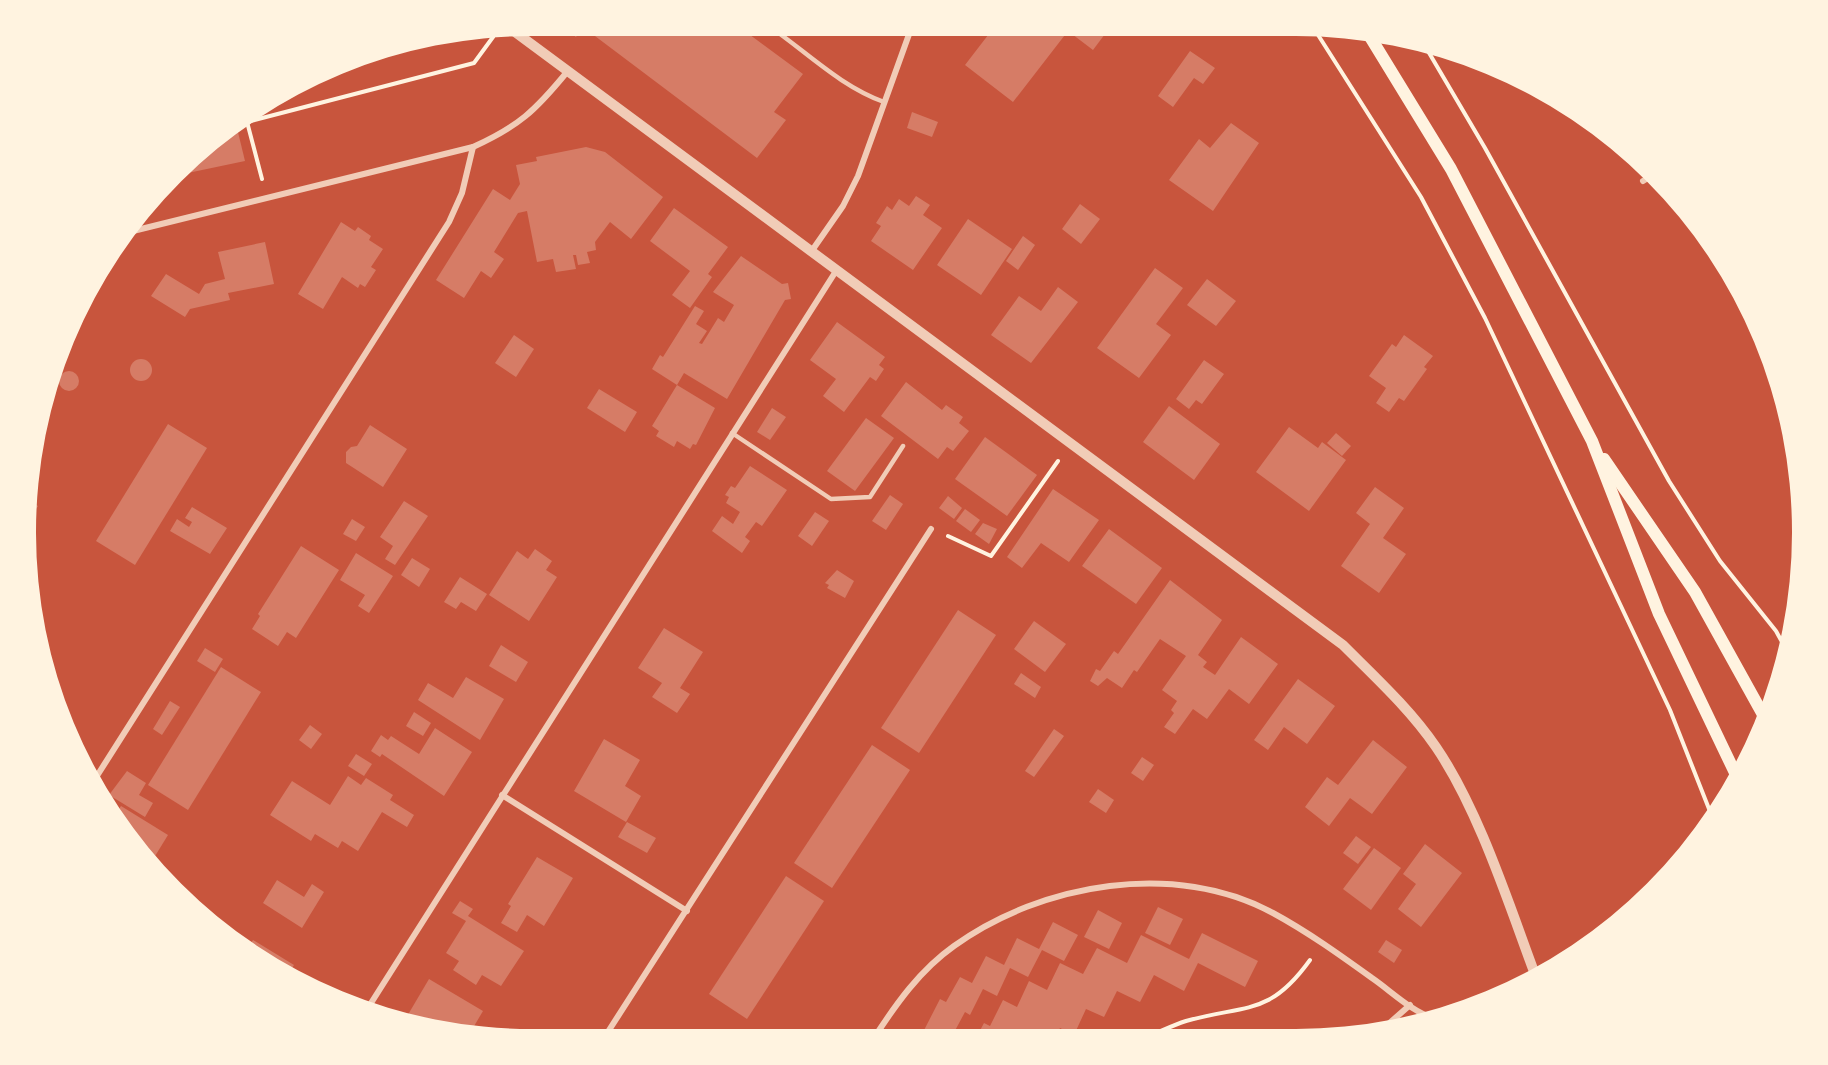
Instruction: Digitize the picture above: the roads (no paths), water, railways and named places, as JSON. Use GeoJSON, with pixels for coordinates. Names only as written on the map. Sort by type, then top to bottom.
{"type":"FeatureCollection","features":[{"type":"Feature","properties":{"kind":"main road"},"geometry":{"type":"LineString","coordinates":[[1374,43],[1451,169],[1592,441],[1659,614],[1732,767]]}},
{"type":"Feature","properties":{"kind":"main road"},"geometry":{"type":"LineString","coordinates":[[1592,441],[1695,592],[1760,708]]}},
{"type":"Feature","properties":{"kind":"street"},"geometry":{"type":"LineString","coordinates":[[521,36],[1343,645],[1399,701],[1436,747],[1464,795],[1533,968]]}},
{"type":"Feature","properties":{"kind":"street"},"geometry":{"type":"LineString","coordinates":[[812,252],[843,206],[858,176],[908,36]]}},
{"type":"Feature","properties":{"kind":"street"},"geometry":{"type":"LineString","coordinates":[[139,229],[473,147],[511,130],[529,115],[567,72]]}},
{"type":"Feature","properties":{"kind":"street"},"geometry":{"type":"LineString","coordinates":[[99,773],[449,222],[462,193],[473,147]]}},
{"type":"Feature","properties":{"kind":"street"},"geometry":{"type":"LineString","coordinates":[[371,1002],[836,271]]}},
{"type":"Feature","properties":{"kind":"street"},"geometry":{"type":"LineString","coordinates":[[610,1029],[931,529]]}},
{"type":"Feature","properties":{"kind":"street"},"geometry":{"type":"LineString","coordinates":[[502,795],[687,911]]}},
{"type":"Feature","properties":{"kind":"street"},"geometry":{"type":"LineString","coordinates":[[880,1029],[898,1001],[952,947],[980,928],[1012,912],[1053,898],[1116,887],[1167,884],[1204,888],[1271,912],[1323,942],[1423,1012]]}},
{"type":"Feature","properties":{"kind":"street"},"geometry":{"type":"LineString","coordinates":[[1395,1018],[1410,1005]]}},
{"type":"Feature","properties":{"kind":"lane"},"geometry":{"type":"LineString","coordinates":[[783,36],[839,81],[860,93],[884,102]]}},
{"type":"Feature","properties":{"kind":"lane"},"geometry":{"type":"LineString","coordinates":[[732,433],[831,499],[870,497],[903,446]]}}]}
